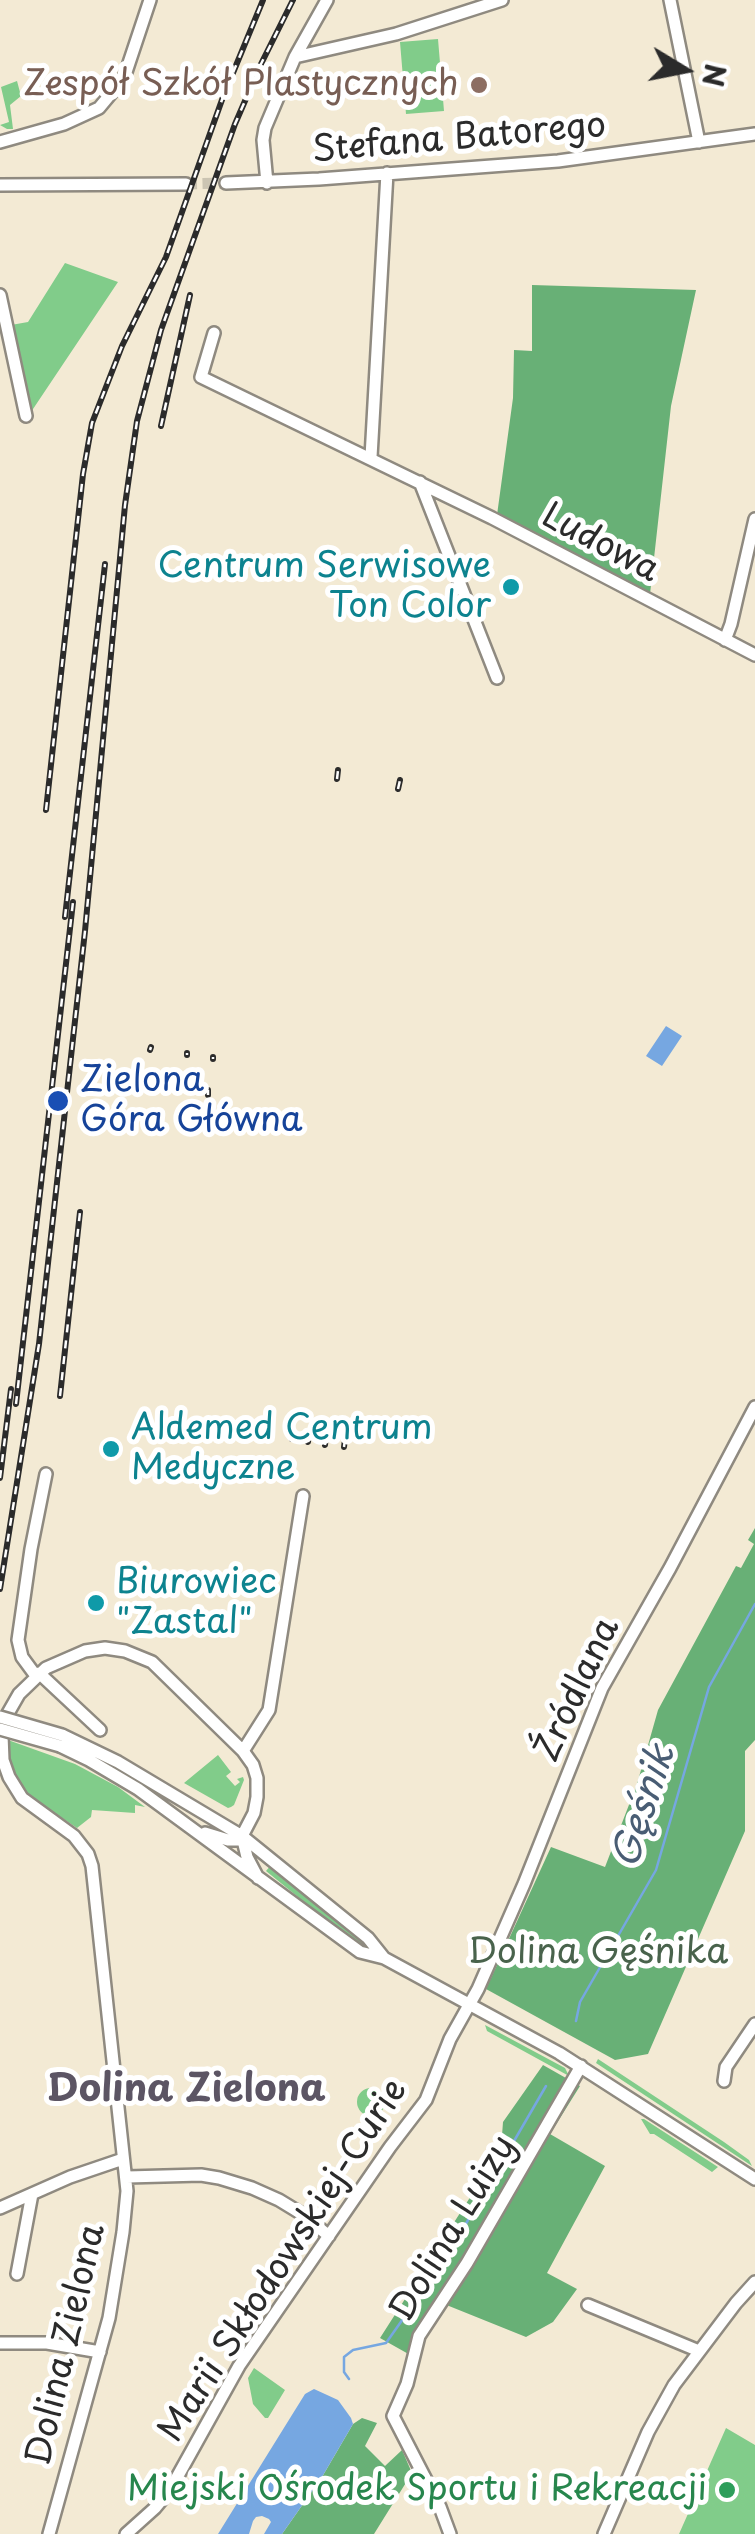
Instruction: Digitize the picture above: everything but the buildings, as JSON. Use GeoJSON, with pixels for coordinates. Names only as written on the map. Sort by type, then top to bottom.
{"type":"FeatureCollection","features":[{"type":"Feature","properties":{"kind":"street"},"geometry":{"type":"LineString","coordinates":[[0,142],[64,124],[99,108],[124,78],[150,0]]}},
{"type":"Feature","properties":{"kind":"street"},"geometry":{"type":"LineString","coordinates":[[267,183],[264,129],[295,57],[327,0]]}},
{"type":"Feature","properties":{"kind":"street"},"geometry":{"type":"LineString","coordinates":[[295,57],[396,34],[502,0]]}},
{"type":"Feature","properties":{"kind":"street"},"geometry":{"type":"LineString","coordinates":[[670,0],[700,142]]}},
{"type":"Feature","properties":{"kind":"street","name":"Stefana Batorego"},"geometry":{"type":"LineString","coordinates":[[226,184],[558,161],[755,134]]}},
{"type":"Feature","properties":{"kind":"street"},"geometry":{"type":"LineString","coordinates":[[371,457],[387,173]]}},
{"type":"Feature","properties":{"kind":"street"},"geometry":{"type":"LineString","coordinates":[[2,184],[186,184]]}},
{"type":"Feature","properties":{"kind":"street"},"geometry":{"type":"LineString","coordinates":[[0,295],[26,416]]}},
{"type":"Feature","properties":{"kind":"street","name":"Ludowa"},"geometry":{"type":"LineString","coordinates":[[214,333],[202,377],[371,457],[755,655]]}},
{"type":"Feature","properties":{"kind":"street"},"geometry":{"type":"LineString","coordinates":[[420,482],[496,678]]}},
{"type":"Feature","properties":{"kind":"street"},"geometry":{"type":"LineString","coordinates":[[725,640],[755,519]]}},
{"type":"Feature","properties":{"kind":"street","name":"Źródlana"},"geometry":{"type":"LineString","coordinates":[[468,2005],[524,1884],[602,1688],[755,1407]]}},
{"type":"Feature","properties":{"kind":"street"},"geometry":{"type":"LineString","coordinates":[[46,1474],[18,1640],[22,1657],[38,1675],[100,1730]]}},
{"type":"Feature","properties":{"kind":"street"},"geometry":{"type":"LineString","coordinates":[[243,1751],[269,1710],[304,1496]]}},
{"type":"Feature","properties":{"kind":"street"},"geometry":{"type":"LineString","coordinates":[[38,1675],[52,1664],[105,1648],[152,1662],[253,1765],[258,1788],[254,1813],[242,1836],[258,1878]]}},
{"type":"Feature","properties":{"kind":"street","name":"Dolina Zielona"},"geometry":{"type":"LineString","coordinates":[[38,1675],[19,1694],[7,1715],[2,1735],[3,1760],[12,1786],[22,1798],[74,1836],[92,1866],[126,2177],[124,2232],[109,2318],[49,2534]]}},
{"type":"Feature","properties":{"kind":"street"},"geometry":{"type":"LineString","coordinates":[[0,1717],[118,1762],[242,1836],[368,1938],[384,1958]]}},
{"type":"Feature","properties":{"kind":"street"},"geometry":{"type":"LineString","coordinates":[[0,1729],[61,1741],[191,1828],[360,1952],[384,1958],[582,2066],[755,2180]]}},
{"type":"Feature","properties":{"kind":"street"},"geometry":{"type":"LineString","coordinates":[[191,1828],[228,1840],[242,1836]]}},
{"type":"Feature","properties":{"kind":"street","name":"Marii Skłodowskiej-Curie"},"geometry":{"type":"LineString","coordinates":[[126,2534],[170,2490],[239,2366],[426,2100],[468,2005]]}},
{"type":"Feature","properties":{"kind":"street"},"geometry":{"type":"LineString","coordinates":[[724,2081],[726,2068],[755,2024]]}},
{"type":"Feature","properties":{"kind":"street","name":"Dolina Luizy"},"geometry":{"type":"LineString","coordinates":[[450,2534],[392,2416],[407,2384],[418,2336],[466,2263],[582,2066]]}},
{"type":"Feature","properties":{"kind":"street"},"geometry":{"type":"LineString","coordinates":[[0,2208],[123,2159]]}},
{"type":"Feature","properties":{"kind":"street"},"geometry":{"type":"LineString","coordinates":[[126,2177],[219,2178],[279,2200],[328,2236]]}},
{"type":"Feature","properties":{"kind":"street","name":"Dolina Zielona"},"geometry":{"type":"LineString","coordinates":[[17,2274],[32,2194]]}},
{"type":"Feature","properties":{"kind":"street"},"geometry":{"type":"LineString","coordinates":[[604,2534],[648,2432],[674,2385],[755,2282]]}},
{"type":"Feature","properties":{"kind":"street"},"geometry":{"type":"LineString","coordinates":[[588,2305],[699,2352]]}},
{"type":"Feature","properties":{"kind":"street"},"geometry":{"type":"LineString","coordinates":[[0,2342],[47,2342],[100,2352]]}},
{"type":"Feature","properties":{"kind":"green space"},"geometry":{"type":"Polygon","coordinates":[[[438,39],[444,111],[406,114],[400,42],[438,39]]]}},
{"type":"Feature","properties":{"kind":"green space"},"geometry":{"type":"Polygon","coordinates":[[[17,81],[21,96],[10,105],[13,129],[7,129],[0,125],[9,122],[1,87],[17,81]]]}},
{"type":"Feature","properties":{"kind":"green space"},"geometry":{"type":"Polygon","coordinates":[[[65,263],[118,282],[31,412],[11,325],[28,322],[65,263]]]}},
{"type":"Feature","properties":{"kind":"green space"},"geometry":{"type":"Polygon","coordinates":[[[532,285],[696,290],[671,406],[650,594],[497,515],[513,398],[514,350],[532,351],[532,285]]]}},
{"type":"Feature","properties":{"kind":"green space","name":"Dolina Gęśnika"},"geometry":{"type":"Polygon","coordinates":[[[755,1528],[755,1740],[745,1751],[745,1831],[648,2054],[615,2060],[486,1989],[551,1847],[605,1867],[637,1784],[658,1710],[736,1566],[741,1568],[754,1544],[748,1540],[755,1528]]]}},
{"type":"Feature","properties":{"kind":"green space"},"geometry":{"type":"Polygon","coordinates":[[[8,1740],[75,1764],[145,1807],[135,1805],[135,1813],[92,1810],[91,1817],[77,1828],[28,1795],[10,1763],[8,1740]]]}},
{"type":"Feature","properties":{"kind":"green space"},"geometry":{"type":"Polygon","coordinates":[[[218,1755],[231,1772],[226,1776],[235,1786],[240,1782],[237,1779],[244,1780],[234,1805],[228,1808],[184,1783],[218,1755]]]}},
{"type":"Feature","properties":{"kind":"green space"},"geometry":{"type":"Polygon","coordinates":[[[271,1865],[374,1950],[351,1940],[266,1871],[271,1865]]]}},
{"type":"Feature","properties":{"kind":"green space"},"geometry":{"type":"Polygon","coordinates":[[[485,2025],[565,2068],[569,2076],[487,2031],[485,2025]]]}},
{"type":"Feature","properties":{"kind":"green space"},"geometry":{"type":"Polygon","coordinates":[[[598,2059],[724,2142],[752,2166],[596,2063],[598,2059]]]}},
{"type":"Feature","properties":{"kind":"green space"},"geometry":{"type":"Polygon","coordinates":[[[543,2065],[580,2086],[550,2134],[605,2166],[547,2273],[577,2289],[553,2322],[526,2337],[444,2304],[412,2356],[380,2338],[501,2149],[503,2122],[543,2065]]]}},
{"type":"Feature","properties":{"kind":"green space"},"geometry":{"type":"Polygon","coordinates":[[[371,2088],[381,2092],[385,2102],[381,2112],[371,2116],[361,2112],[357,2102],[361,2092],[371,2088]]]}},
{"type":"Feature","properties":{"kind":"green space"},"geometry":{"type":"Polygon","coordinates":[[[641,2119],[718,2167],[712,2172],[650,2134],[641,2119]]]}},
{"type":"Feature","properties":{"kind":"green space"},"geometry":{"type":"Polygon","coordinates":[[[254,2368],[285,2390],[268,2418],[253,2404],[248,2378],[254,2368]]]}},
{"type":"Feature","properties":{"kind":"green space"},"geometry":{"type":"Polygon","coordinates":[[[362,2418],[377,2423],[365,2446],[385,2466],[402,2450],[412,2473],[374,2534],[282,2534],[353,2424],[362,2418]]]}},
{"type":"Feature","properties":{"kind":"green space","name":"Miejski Ośrodek Sportu i Rekreacji"},"geometry":{"type":"Polygon","coordinates":[[[726,2428],[755,2445],[755,2534],[679,2534],[726,2428]]]}},
{"type":"Feature","properties":{"kind":"water"},"geometry":{"type":"Polygon","coordinates":[[[666,1026],[682,1036],[662,1066],[646,1056],[666,1026]]]}},
{"type":"Feature","properties":{"kind":"water"},"geometry":{"type":"Polygon","coordinates":[[[314,2389],[338,2400],[353,2424],[322,2477],[282,2534],[264,2534],[271,2522],[262,2516],[253,2521],[249,2534],[218,2534],[305,2394],[314,2389]]]}},
{"type":"Feature","properties":{"kind":"waterway","name":"Gęśnik"},"geometry":{"type":"LineString","coordinates":[[576,2021],[580,2002],[656,1870],[709,1687],[755,1604]]}},
{"type":"Feature","properties":{"kind":"waterway","name":"Gęśnik"},"geometry":{"type":"LineString","coordinates":[[349,2379],[344,2372],[344,2357],[353,2350],[386,2343],[427,2285],[433,2267],[453,2246],[546,2086]]}},
{"type":"Feature","properties":{"kind":"tunnel"},"geometry":{"type":"LineString","coordinates":[[186,184],[226,183]]}},
{"type":"Feature","properties":{"kind":"railway"},"geometry":{"type":"LineString","coordinates":[[46,810],[92,423],[122,346],[166,257],[223,97],[263,0]]}},
{"type":"Feature","properties":{"kind":"railway"},"geometry":{"type":"LineString","coordinates":[[0,1589],[39,1344],[85,931],[125,505],[137,421],[161,330],[235,124],[293,0]]}},
{"type":"Feature","properties":{"kind":"railway"},"geometry":{"type":"LineString","coordinates":[[161,426],[190,295]]}},
{"type":"Feature","properties":{"kind":"railway"},"geometry":{"type":"LineString","coordinates":[[65,917],[105,564]]}},
{"type":"Feature","properties":{"kind":"railway"},"geometry":{"type":"LineString","coordinates":[[337,779],[338,770]]}},
{"type":"Feature","properties":{"kind":"railway"},"geometry":{"type":"LineString","coordinates":[[398,789],[400,780]]}},
{"type":"Feature","properties":{"kind":"railway"},"geometry":{"type":"LineString","coordinates":[[16,1404],[73,902]]}},
{"type":"Feature","properties":{"kind":"railway"},"geometry":{"type":"LineString","coordinates":[[155,1087],[156,1082]]}},
{"type":"Feature","properties":{"kind":"railway"},"geometry":{"type":"LineString","coordinates":[[170,1084],[170,1089]]}},
{"type":"Feature","properties":{"kind":"railway"},"geometry":{"type":"LineString","coordinates":[[208,1090],[208,1095]]}},
{"type":"Feature","properties":{"kind":"railway"},"geometry":{"type":"LineString","coordinates":[[60,1396],[80,1212]]}},
{"type":"Feature","properties":{"kind":"railway"},"geometry":{"type":"LineString","coordinates":[[0,1478],[11,1389]]}},
{"type":"Feature","properties":{"kind":"railway"},"geometry":{"type":"LineString","coordinates":[[270,1437],[271,1428]]}},
{"type":"Feature","properties":{"kind":"railway"},"geometry":{"type":"LineString","coordinates":[[292,1439],[293,1431]]}},
{"type":"Feature","properties":{"kind":"railway"},"geometry":{"type":"LineString","coordinates":[[308,1442],[309,1433]]}},
{"type":"Feature","properties":{"kind":"railway"},"geometry":{"type":"LineString","coordinates":[[325,1445],[326,1436]]}},
{"type":"Feature","properties":{"kind":"railway"},"geometry":{"type":"LineString","coordinates":[[344,1447],[345,1439]]}},
{"type":"Feature","properties":{"kind":"place","name":"Zespół Szkół Plastycznych"},"geometry":{"type":"Point","coordinates":[479,85]}},
{"type":"Feature","properties":{"kind":"place","name":"Centrum Serwisowe Ton Color"},"geometry":{"type":"Point","coordinates":[511,587]}},
{"type":"Feature","properties":{"kind":"place","name":"Zielona Góra Główna"},"geometry":{"type":"Point","coordinates":[58,1101]}},
{"type":"Feature","properties":{"kind":"place","name":"Aldemed Centrum Medyczne"},"geometry":{"type":"Point","coordinates":[111,1449]}},
{"type":"Feature","properties":{"kind":"place","name":"Biurowiec \"Zastal\""},"geometry":{"type":"Point","coordinates":[96,1603]}},
{"type":"Feature","properties":{"kind":"place","name":"Miejski Ośrodek Sportu i Rekreacji"},"geometry":{"type":"Point","coordinates":[727,2490]}},
{"type":"Feature","properties":{"kind":"district","name":"Dolina Zielona"},"geometry":{"type":"Point","coordinates":[186,2091]}}]}
